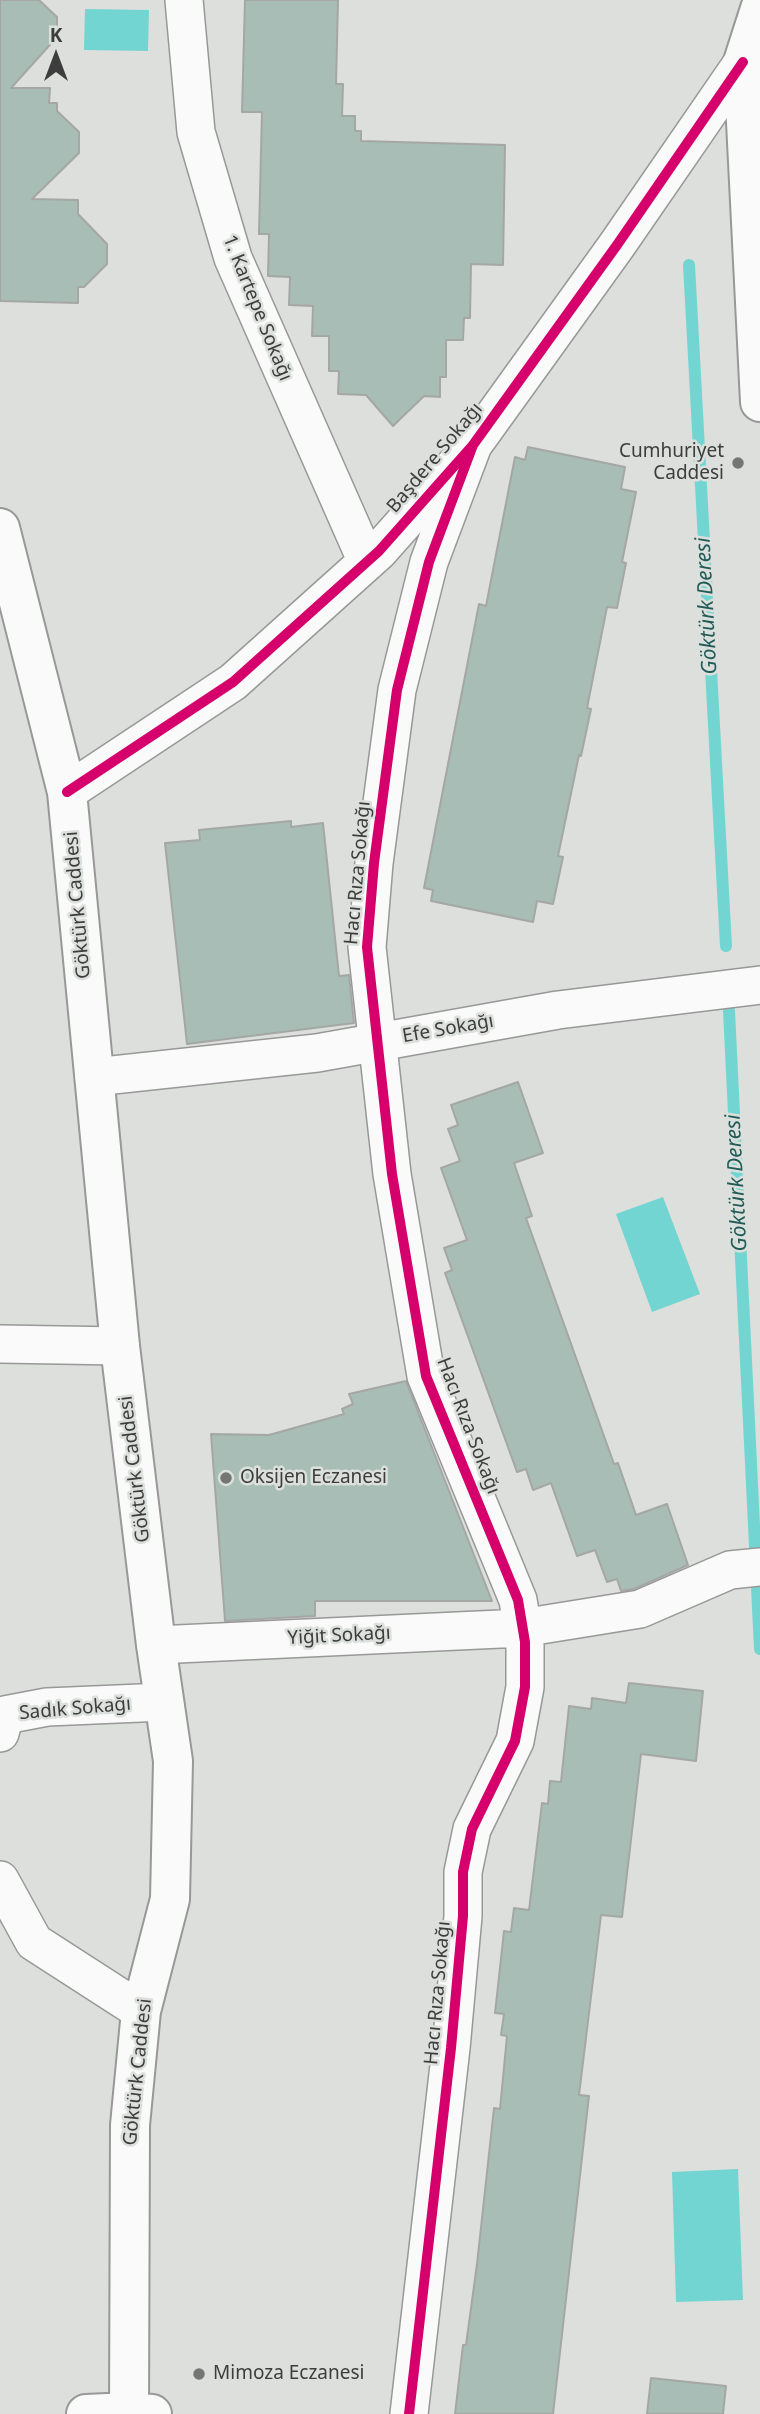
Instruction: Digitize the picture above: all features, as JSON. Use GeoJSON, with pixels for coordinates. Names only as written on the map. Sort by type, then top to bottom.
{"type":"FeatureCollection","features":[{"type":"Feature","properties":{"kind":"main road"},"geometry":{"type":"LineString","coordinates":[[760,9],[743,62],[760,402]]}},
{"type":"Feature","properties":{"kind":"main road","name":"Göktürk Caddesi"},"geometry":{"type":"LineString","coordinates":[[0,528],[68,792],[120,1346],[156,1645],[173,1761],[170,1899],[141,2011],[130,2125],[137,2413]]}},
{"type":"Feature","properties":{"kind":"main road"},"geometry":{"type":"LineString","coordinates":[[86,2414],[137,2413]]}},
{"type":"Feature","properties":{"kind":"street","name":"1. Kartepe Sokağı"},"geometry":{"type":"LineString","coordinates":[[184,0],[196,132],[233,258],[367,562]]}},
{"type":"Feature","properties":{"kind":"street","name":"Başdere Sokağı"},"geometry":{"type":"LineString","coordinates":[[68,792],[233,682],[379,551],[473,445],[617,245],[743,62]]}},
{"type":"Feature","properties":{"kind":"street","name":"Hacı Rıza Sokağı"},"geometry":{"type":"LineString","coordinates":[[409,2414],[450,2061],[464,1916],[463,1872],[472,1829],[515,1741],[525,1687],[519,1600],[426,1376],[392,1174],[367,947],[374,863],[397,690],[429,562],[473,445]]}},
{"type":"Feature","properties":{"kind":"street","name":"Efe Sokağı"},"geometry":{"type":"LineString","coordinates":[[94,1077],[317,1053],[558,1010],[760,985]]}},
{"type":"Feature","properties":{"kind":"street"},"geometry":{"type":"LineString","coordinates":[[0,1345],[120,1346]]}},
{"type":"Feature","properties":{"kind":"street","name":"Yiğit Sokağı"},"geometry":{"type":"LineString","coordinates":[[156,1645],[522,1628],[640,1609],[745,1569]]}},
{"type":"Feature","properties":{"kind":"street","name":"Sadık Sokağı"},"geometry":{"type":"LineString","coordinates":[[0,1733],[5,1715],[47,1707],[164,1702]]}},
{"type":"Feature","properties":{"kind":"street"},"geometry":{"type":"LineString","coordinates":[[0,1880],[34,1942],[141,2011]]}},
{"type":"Feature","properties":{"kind":"water"},"geometry":{"type":"Polygon","coordinates":[[[85,9],[149,10],[148,51],[84,50],[85,9]]]}},
{"type":"Feature","properties":{"kind":"water"},"geometry":{"type":"Polygon","coordinates":[[[663,1197],[700,1294],[652,1312],[616,1214],[663,1197]]]}},
{"type":"Feature","properties":{"kind":"water"},"geometry":{"type":"Polygon","coordinates":[[[738,2169],[743,2300],[676,2302],[672,2172],[738,2169]]]}},
{"type":"Feature","properties":{"kind":"building"},"geometry":{"type":"Polygon","coordinates":[[[0,0],[39,0],[57,17],[57,37],[11,88],[50,88],[49,103],[57,103],[57,111],[79,132],[79,153],[32,199],[78,200],[78,214],[107,244],[107,264],[84,287],[78,287],[78,303],[0,301],[0,0]]]}},
{"type":"Feature","properties":{"kind":"building"},"geometry":{"type":"Polygon","coordinates":[[[245,0],[338,0],[336,84],[343,84],[342,116],[355,116],[355,131],[361,131],[361,141],[505,145],[503,265],[471,264],[470,318],[464,318],[463,340],[446,340],[446,377],[440,377],[440,397],[424,396],[393,426],[366,395],[338,394],[339,371],[329,371],[329,336],[312,336],[313,306],[289,305],[290,277],[268,276],[269,234],[259,234],[262,112],[242,112],[245,0]]]}},
{"type":"Feature","properties":{"kind":"building"},"geometry":{"type":"Polygon","coordinates":[[[528,447],[625,467],[621,489],[636,492],[622,562],[626,563],[617,608],[607,607],[587,708],[591,709],[558,856],[563,857],[553,904],[537,901],[533,922],[431,901],[433,890],[424,888],[479,604],[486,606],[515,457],[525,460],[528,447]]]}},
{"type":"Feature","properties":{"kind":"building"},"geometry":{"type":"Polygon","coordinates":[[[291,821],[291,827],[323,823],[339,976],[349,975],[354,1023],[187,1044],[165,843],[200,840],[199,830],[291,821]]]}},
{"type":"Feature","properties":{"kind":"building"},"geometry":{"type":"Polygon","coordinates":[[[518,1082],[543,1153],[514,1163],[532,1216],[526,1218],[614,1464],[618,1463],[636,1515],[667,1504],[688,1565],[634,1589],[621,1591],[617,1579],[607,1582],[595,1550],[577,1556],[551,1483],[533,1490],[526,1469],[517,1472],[445,1273],[452,1270],[444,1248],[467,1240],[441,1168],[460,1161],[448,1129],[458,1125],[451,1105],[518,1082]]]}},
{"type":"Feature","properties":{"kind":"building"},"geometry":{"type":"Polygon","coordinates":[[[406,1381],[492,1601],[315,1601],[315,1616],[225,1621],[211,1434],[269,1435],[344,1414],[342,1409],[353,1404],[349,1394],[406,1381]]]}},
{"type":"Feature","properties":{"kind":"building"},"geometry":{"type":"Polygon","coordinates":[[[629,1683],[703,1691],[696,1761],[641,1754],[622,1917],[601,1915],[579,2095],[589,2096],[553,2414],[455,2414],[477,2264],[494,2108],[500,2109],[507,2036],[501,2035],[504,2014],[495,2013],[504,1931],[511,1932],[514,1908],[529,1910],[542,1803],[548,1804],[550,1781],[561,1782],[569,1706],[591,1709],[592,1698],[626,1703],[629,1683]]]}},
{"type":"Feature","properties":{"kind":"building"},"geometry":{"type":"Polygon","coordinates":[[[651,2378],[726,2386],[723,2414],[647,2414],[651,2378]]]}},
{"type":"Feature","properties":{"kind":"waterway","name":"Göktürk Deresi"},"geometry":{"type":"LineString","coordinates":[[689,265],[726,946]]}},
{"type":"Feature","properties":{"kind":"waterway","name":"Göktürk Deresi"},"geometry":{"type":"LineString","coordinates":[[729,1011],[760,1649]]}},
{"type":"Feature","properties":{"kind":"cycle path"},"geometry":{"type":"LineString","coordinates":[[67,792],[233,682],[379,551],[473,445],[617,245],[743,62]]}},
{"type":"Feature","properties":{"kind":"cycle path"},"geometry":{"type":"LineString","coordinates":[[409,2414],[451,2048],[463,1916],[463,1872],[472,1829],[515,1741],[525,1687],[525,1642],[518,1600],[426,1376],[392,1174],[367,947],[374,863],[397,690],[429,562],[473,445]]}},
{"type":"Feature","properties":{"kind":"place","name":"Cumhuriyet Caddesi"},"geometry":{"type":"Point","coordinates":[738,463]}},
{"type":"Feature","properties":{"kind":"place","name":"Oksijen Eczanesi"},"geometry":{"type":"Point","coordinates":[226,1478]}},
{"type":"Feature","properties":{"kind":"place","name":"Mimoza Eczanesi"},"geometry":{"type":"Point","coordinates":[199,2374]}}]}
